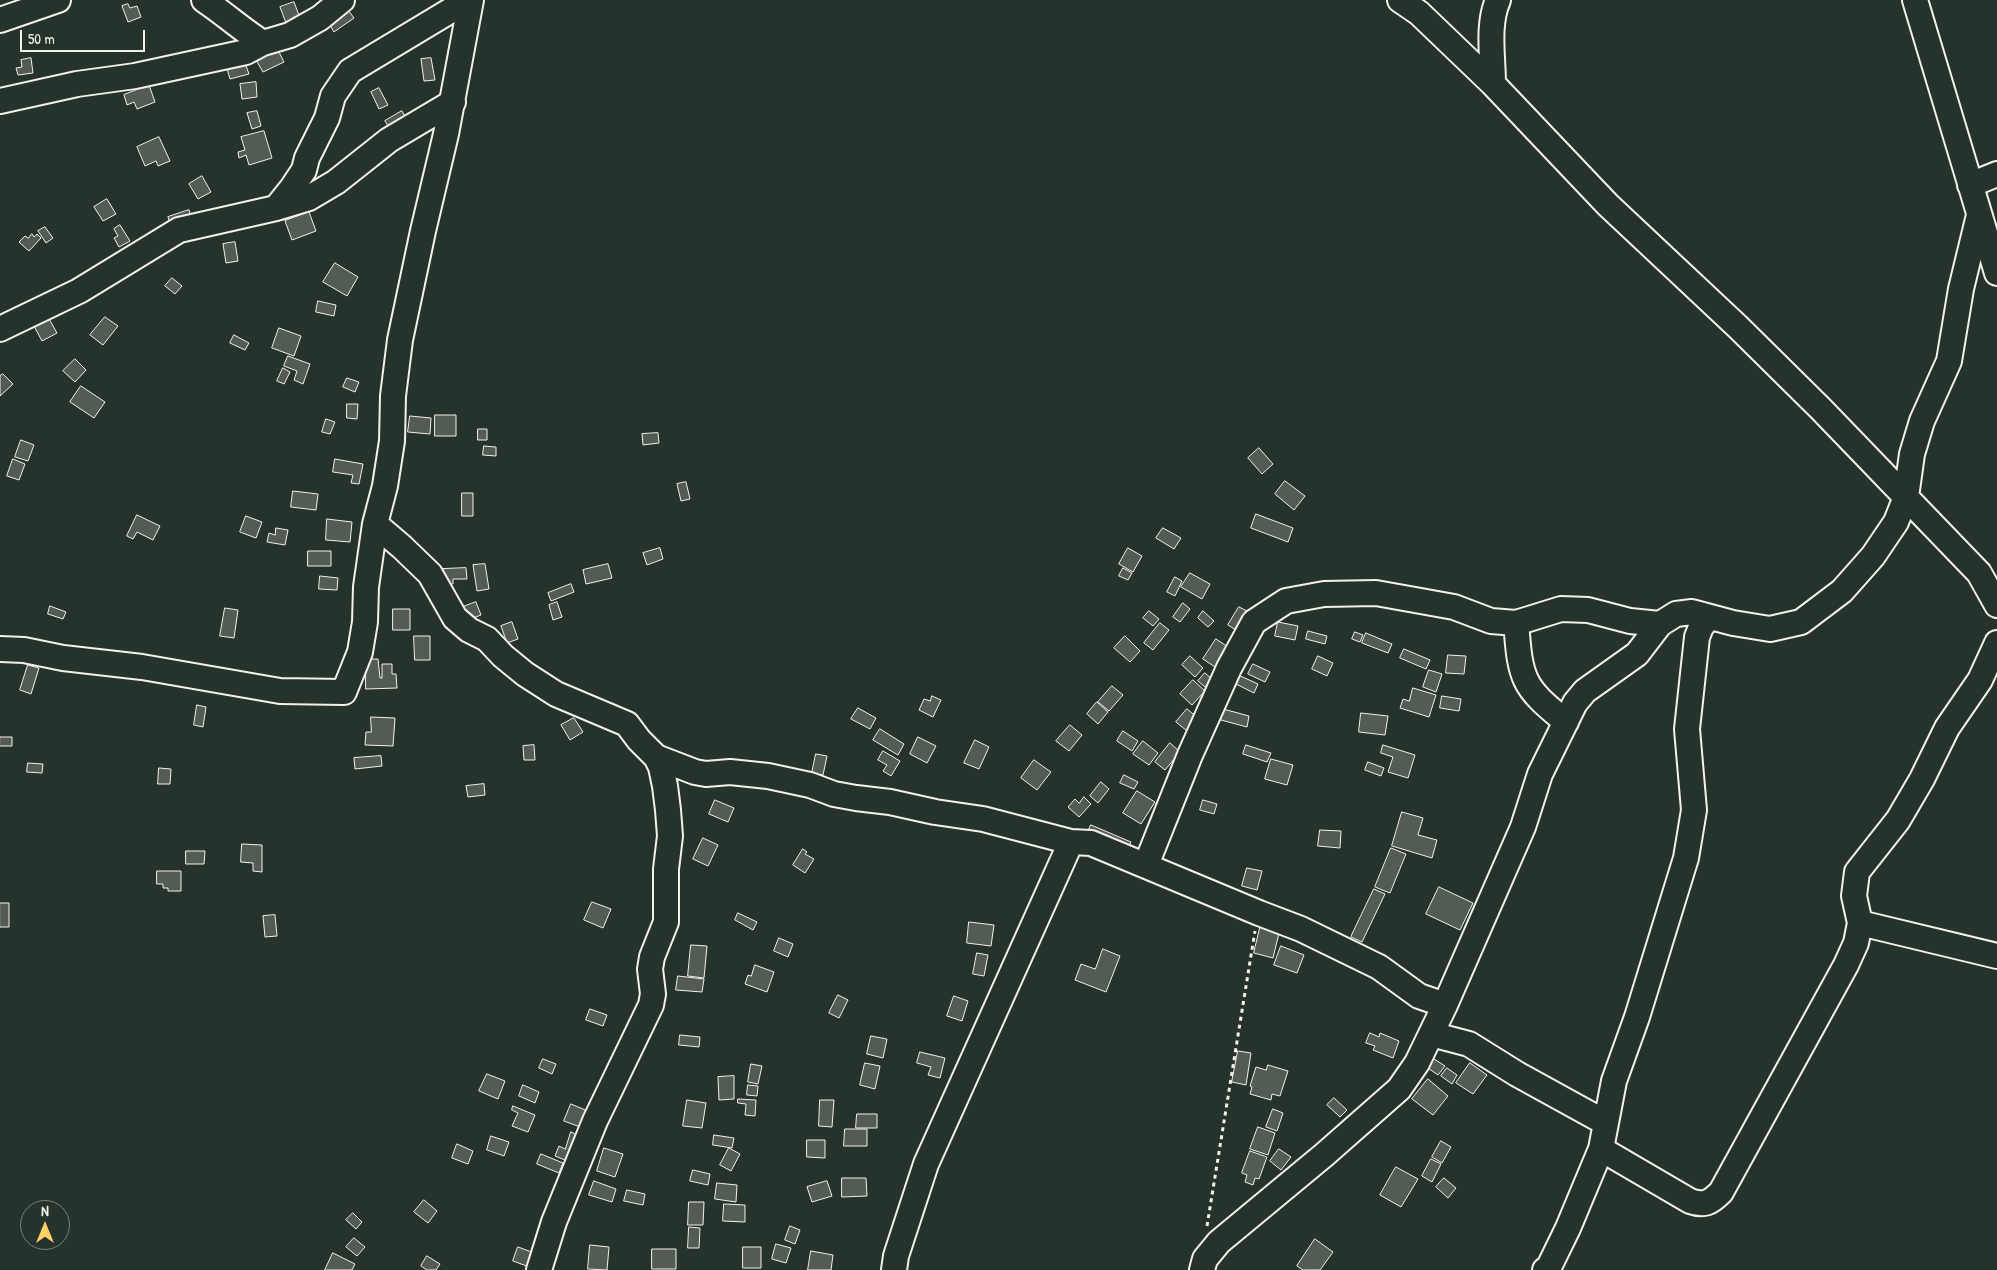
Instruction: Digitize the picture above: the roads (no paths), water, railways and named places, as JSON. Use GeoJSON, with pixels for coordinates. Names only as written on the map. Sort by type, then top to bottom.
{"type":"FeatureCollection","features":[{"type":"Feature","properties":{"kind":"street"},"geometry":{"type":"LineString","coordinates":[[0,20],[58,0]]}},
{"type":"Feature","properties":{"kind":"street"},"geometry":{"type":"LineString","coordinates":[[204,0],[226,15],[245,32],[263,43]]}},
{"type":"Feature","properties":{"kind":"street"},"geometry":{"type":"LineString","coordinates":[[0,101],[77,84],[135,76],[246,52],[263,43],[290,35],[305,27],[320,18],[342,0]]}},
{"type":"Feature","properties":{"kind":"street"},"geometry":{"type":"LineString","coordinates":[[0,649],[24,650],[63,658],[142,667],[280,691],[344,692],[360,652],[365,622],[366,587],[375,524],[385,486],[392,441],[393,396],[402,331],[422,231],[453,102],[470,0]]}},
{"type":"Feature","properties":{"kind":"street"},"geometry":{"type":"LineString","coordinates":[[276,208],[304,170],[307,158],[327,118],[334,96],[350,72],[470,0]]}},
{"type":"Feature","properties":{"kind":"street"},"geometry":{"type":"LineString","coordinates":[[1400,0],[1419,13],[1493,84],[1608,205],[1738,327],[1906,497],[1979,573],[1997,605]]}},
{"type":"Feature","properties":{"kind":"street"},"geometry":{"type":"LineString","coordinates":[[1493,84],[1492,30],[1494,9],[1498,0]]}},
{"type":"Feature","properties":{"kind":"street"},"geometry":{"type":"LineString","coordinates":[[1915,0],[1997,273]]}},
{"type":"Feature","properties":{"kind":"street"},"geometry":{"type":"LineString","coordinates":[[0,330],[79,291],[179,230],[276,208],[309,198],[336,182],[389,140],[453,102]]}},
{"type":"Feature","properties":{"kind":"street"},"geometry":{"type":"LineString","coordinates":[[1970,185],[1997,174]]}},
{"type":"Feature","properties":{"kind":"street"},"geometry":{"type":"LineString","coordinates":[[1202,1270],[1205,1259],[1219,1242],[1324,1155],[1398,1088],[1417,1062],[1444,1006],[1523,827],[1540,774],[1575,703],[1585,691],[1637,654],[1660,624],[1676,614],[1692,612],[1770,629],[1801,622],[1842,591],[1873,556],[1896,522],[1906,497],[1912,454],[1920,429],[1949,361],[1961,289],[1979,215]]}},
{"type":"Feature","properties":{"kind":"street"},"geometry":{"type":"LineString","coordinates":[[375,524],[430,574],[456,618],[469,630],[487,639],[503,656],[525,674],[556,694],[627,724],[639,740],[656,757],[661,767],[665,786],[670,836],[666,869],[666,922],[652,957],[650,969],[653,994],[651,1005],[596,1121],[554,1222],[539,1270]]}},
{"type":"Feature","properties":{"kind":"street"},"geometry":{"type":"LineString","coordinates":[[1146,865],[1190,755],[1229,668],[1254,622],[1286,601],[1324,594],[1376,593],[1454,607],[1490,621],[1516,623],[1561,608],[1588,610],[1630,621],[1660,624]]}},
{"type":"Feature","properties":{"kind":"street"},"geometry":{"type":"LineString","coordinates":[[1545,1270],[1549,1267],[1568,1228],[1601,1149],[1614,1081],[1637,1017],[1686,858],[1694,810],[1688,729],[1697,637],[1701,627],[1709,617]]}},
{"type":"Feature","properties":{"kind":"street"},"geometry":{"type":"LineString","coordinates":[[1516,623],[1519,655],[1526,680],[1546,706],[1566,722]]}},
{"type":"Feature","properties":{"kind":"street"},"geometry":{"type":"LineString","coordinates":[[1601,1149],[1690,1201],[1701,1205],[1712,1201],[1721,1192],[1846,965],[1856,943],[1860,923],[1854,896],[1857,872],[1898,820],[1922,779],[1947,728],[1980,680],[1997,643]]}},
{"type":"Feature","properties":{"kind":"street"},"geometry":{"type":"LineString","coordinates":[[656,757],[695,772],[706,774],[730,772],[768,776],[810,785],[834,794],[984,819],[1071,842],[1090,843],[1301,929],[1379,967],[1420,996],[1444,1006]]}},
{"type":"Feature","properties":{"kind":"street"},"geometry":{"type":"LineString","coordinates":[[894,1270],[896,1256],[926,1164],[1071,842]]}},
{"type":"Feature","properties":{"kind":"street"},"geometry":{"type":"LineString","coordinates":[[1860,923],[1997,956]]}},
{"type":"Feature","properties":{"kind":"street"},"geometry":{"type":"LineString","coordinates":[[1431,1034],[1469,1044],[1517,1074],[1606,1123]]}}]}
